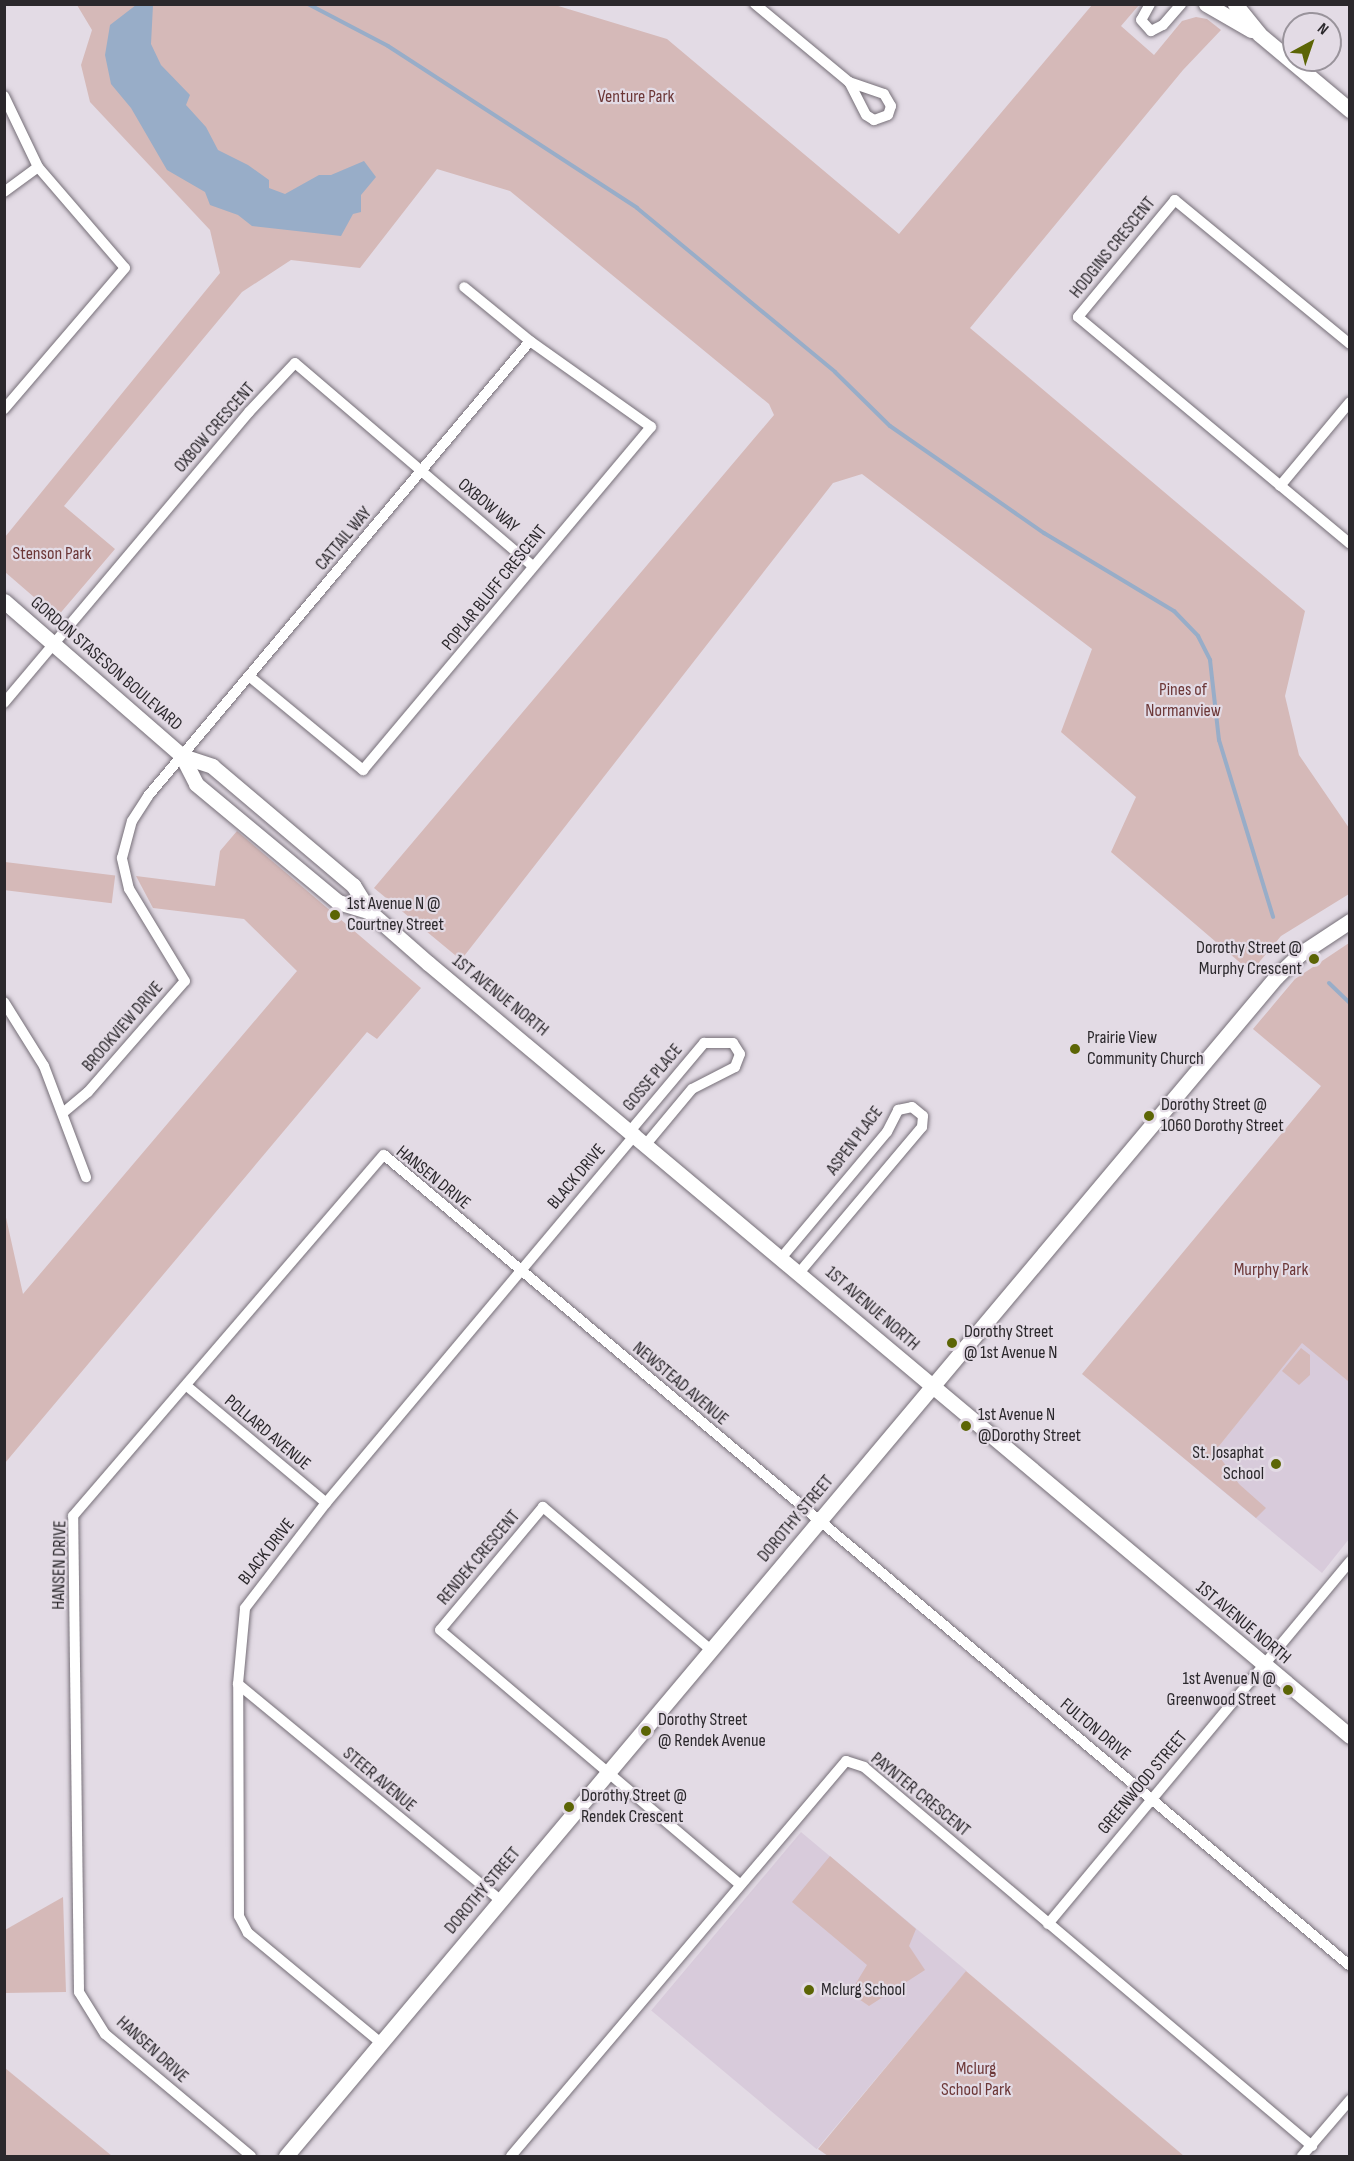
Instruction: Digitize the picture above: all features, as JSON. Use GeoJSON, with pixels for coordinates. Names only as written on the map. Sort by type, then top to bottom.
{"type":"FeatureCollection","features":[{"type":"Feature","properties":{"kind":"street"},"geometry":{"type":"LineString","coordinates":[[754,4],[849,82]]}},
{"type":"Feature","properties":{"kind":"street"},"geometry":{"type":"LineString","coordinates":[[1150,4],[1141,20],[1151,31],[1163,25],[1181,4]]}},
{"type":"Feature","properties":{"kind":"street"},"geometry":{"type":"LineString","coordinates":[[1206,4],[1259,34],[1350,110]]}},
{"type":"Feature","properties":{"kind":"street"},"geometry":{"type":"LineString","coordinates":[[1235,4],[1259,34]]}},
{"type":"Feature","properties":{"kind":"street"},"geometry":{"type":"LineString","coordinates":[[4,96],[38,167],[125,268],[4,409]]}},
{"type":"Feature","properties":{"kind":"street"},"geometry":{"type":"LineString","coordinates":[[4,192],[38,167]]}},
{"type":"Feature","properties":{"kind":"street","name":"HODGINS CRESCENT"},"geometry":{"type":"LineString","coordinates":[[1280,486],[1078,317],[1175,200],[1350,344]]}},
{"type":"Feature","properties":{"kind":"street"},"geometry":{"type":"LineString","coordinates":[[464,287],[530,341]]}},
{"type":"Feature","properties":{"kind":"street","name":"CATTAIL WAY"},"geometry":{"type":"LineString","coordinates":[[182,756],[530,341]]}},
{"type":"Feature","properties":{"kind":"street","name":"POPLAR BLUFF CRESCENT"},"geometry":{"type":"LineString","coordinates":[[249,676],[363,770],[651,427],[530,341]]}},
{"type":"Feature","properties":{"kind":"street","name":"OXBOW CRESCENT"},"geometry":{"type":"LineString","coordinates":[[54,643],[249,412],[295,363],[421,472]]}},
{"type":"Feature","properties":{"kind":"street"},"geometry":{"type":"LineString","coordinates":[[1350,402],[1280,486],[1350,544]]}},
{"type":"Feature","properties":{"kind":"street","name":"OXBOW WAY"},"geometry":{"type":"LineString","coordinates":[[421,472],[533,566]]}},
{"type":"Feature","properties":{"kind":"street","name":"GORDON STASESON BOULEVARD"},"geometry":{"type":"LineString","coordinates":[[4,601],[182,756],[196,784],[338,902],[370,912]]}},
{"type":"Feature","properties":{"kind":"street"},"geometry":{"type":"LineString","coordinates":[[4,703],[54,643]]}},
{"type":"Feature","properties":{"kind":"street","name":"GORDON STASESON BOULEVARD"},"geometry":{"type":"LineString","coordinates":[[182,756],[212,766],[353,885],[370,912]]}},
{"type":"Feature","properties":{"kind":"street","name":"BROOKVIEW DRIVE"},"geometry":{"type":"LineString","coordinates":[[64,1112],[88,1092],[185,981],[144,919],[129,889],[122,858],[132,820],[182,756]]}},
{"type":"Feature","properties":{"kind":"street","name":"1ST AVENUE NORTH"},"geometry":{"type":"LineString","coordinates":[[370,912],[638,1135],[932,1387],[1350,1736]]}},
{"type":"Feature","properties":{"kind":"street","name":"DOROTHY STREET"},"geometry":{"type":"LineString","coordinates":[[285,2157],[1276,977],[1300,954],[1350,921]]}},
{"type":"Feature","properties":{"kind":"street"},"geometry":{"type":"LineString","coordinates":[[4,1002],[45,1066],[64,1112],[86,1177]]}},
{"type":"Feature","properties":{"kind":"street","name":"GOSSE PLACE"},"geometry":{"type":"LineString","coordinates":[[704,1043],[733,1043],[740,1054],[735,1067],[692,1089],[638,1135],[704,1043]]}},
{"type":"Feature","properties":{"kind":"street","name":"ASPEN PLACE"},"geometry":{"type":"LineString","coordinates":[[782,1257],[887,1132],[898,1110],[912,1107],[923,1116],[922,1127],[800,1272]]}},
{"type":"Feature","properties":{"kind":"street","name":"BLACK DRIVE"},"geometry":{"type":"LineString","coordinates":[[381,2043],[248,1933],[239,1916],[238,1684],[245,1608],[326,1503],[519,1272],[638,1135]]}},
{"type":"Feature","properties":{"kind":"street","name":"HANSEN DRIVE"},"geometry":{"type":"LineString","coordinates":[[251,2157],[105,2034],[79,1992],[74,1516],[188,1387],[384,1155],[519,1272]]}},
{"type":"Feature","properties":{"kind":"street","name":"NEWSTEAD AVENUE"},"geometry":{"type":"LineString","coordinates":[[519,1272],[820,1520]]}},
{"type":"Feature","properties":{"kind":"street","name":"POLLARD AVENUE"},"geometry":{"type":"LineString","coordinates":[[188,1387],[326,1503]]}},
{"type":"Feature","properties":{"kind":"street","name":"RENDEK CRESCENT"},"geometry":{"type":"LineString","coordinates":[[607,1773],[440,1630],[498,1560],[543,1507],[711,1650]]}},
{"type":"Feature","properties":{"kind":"street","name":"FULTON DRIVE"},"geometry":{"type":"LineString","coordinates":[[820,1520],[1350,1966]]}},
{"type":"Feature","properties":{"kind":"street","name":"GREENWOOD STREET"},"geometry":{"type":"LineString","coordinates":[[1048,1924],[1350,1561]]}},
{"type":"Feature","properties":{"kind":"street","name":"STEER AVENUE"},"geometry":{"type":"LineString","coordinates":[[238,1684],[501,1900]]}},
{"type":"Feature","properties":{"kind":"street","name":"PAYNTER CRESCENT"},"geometry":{"type":"LineString","coordinates":[[511,2157],[846,1761],[864,1767],[1311,2146]]}},
{"type":"Feature","properties":{"kind":"street"},"geometry":{"type":"LineString","coordinates":[[607,1773],[741,1885]]}},
{"type":"Feature","properties":{"kind":"street"},"geometry":{"type":"LineString","coordinates":[[1302,2157],[1350,2100]]}},
{"type":"Feature","properties":{"kind":"shaded area","name":"St. Josaphat School"},"geometry":{"type":"Polygon","coordinates":[[[1302,1342],[1349,1382],[1349,1539],[1322,1573],[1199,1471],[1302,1342]]]}},
{"type":"Feature","properties":{"kind":"shaded area","name":"Mclurg School"},"geometry":{"type":"Polygon","coordinates":[[[801,1832],[966,1971],[817,2149],[651,2010],[801,1832]]]}},
{"type":"Feature","properties":{"kind":"green space"},"geometry":{"type":"Polygon","coordinates":[[[77,5],[555,5],[667,39],[899,234],[1092,5],[1139,5],[1121,26],[1154,55],[1182,21],[1196,17],[1207,19],[1221,30],[1183,70],[970,328],[1305,611],[1285,696],[1299,755],[1349,828],[1349,894],[1281,936],[1251,972],[1111,852],[1136,797],[1061,732],[1092,649],[862,474],[833,483],[461,960],[374,888],[774,415],[769,404],[510,191],[437,169],[360,268],[291,260],[242,292],[64,506],[115,549],[57,617],[5,572],[5,537],[220,273],[210,230],[90,102],[81,65],[92,30],[77,5]]]}},
{"type":"Feature","properties":{"kind":"green space"},"geometry":{"type":"Polygon","coordinates":[[[237,831],[421,988],[377,1039],[367,1032],[5,1463],[5,1213],[23,1294],[297,971],[244,919],[153,908],[136,876],[215,886],[220,851],[237,831]]]}},
{"type":"Feature","properties":{"kind":"green space"},"geometry":{"type":"Polygon","coordinates":[[[5,862],[115,876],[112,903],[4,890],[5,862]]]}},
{"type":"Feature","properties":{"kind":"green space","name":"Murphy Park"},"geometry":{"type":"Polygon","coordinates":[[[1349,943],[1349,1382],[1302,1343],[1211,1456],[1219,1456],[1239,1484],[1266,1508],[1256,1518],[1082,1374],[1321,1086],[1253,1029],[1295,979],[1349,943]]]}},
{"type":"Feature","properties":{"kind":"green space"},"geometry":{"type":"Polygon","coordinates":[[[1301,1348],[1310,1355],[1310,1375],[1299,1385],[1282,1371],[1301,1348]]]}},
{"type":"Feature","properties":{"kind":"green space"},"geometry":{"type":"Polygon","coordinates":[[[830,1856],[916,1929],[909,1946],[925,1970],[869,2006],[850,1993],[867,1965],[792,1902],[830,1856]]]}},
{"type":"Feature","properties":{"kind":"green space"},"geometry":{"type":"Polygon","coordinates":[[[63,1897],[66,1992],[5,1993],[5,1930],[63,1897]]]}},
{"type":"Feature","properties":{"kind":"green space","name":"Mclurg School Park"},"geometry":{"type":"Polygon","coordinates":[[[966,1971],[1184,2156],[828,2156],[818,2149],[966,1971]]]}},
{"type":"Feature","properties":{"kind":"green space"},"geometry":{"type":"Polygon","coordinates":[[[5,2068],[112,2156],[5,2156],[5,2068]]]}},
{"type":"Feature","properties":{"kind":"water"},"geometry":{"type":"Polygon","coordinates":[[[136,5],[153,5],[151,44],[161,65],[190,95],[186,105],[206,127],[218,150],[248,165],[269,180],[269,188],[285,194],[319,175],[331,175],[364,161],[376,177],[361,195],[361,212],[353,214],[341,236],[252,226],[238,215],[210,205],[205,192],[167,170],[131,108],[111,84],[105,55],[110,25],[136,5]]]}},
{"type":"Feature","properties":{"kind":"waterway"},"geometry":{"type":"LineString","coordinates":[[308,4],[388,46],[637,208],[835,372],[890,426],[1044,533],[1174,611],[1198,636],[1210,660],[1219,740],[1273,917]]}},
{"type":"Feature","properties":{"kind":"waterway"},"geometry":{"type":"LineString","coordinates":[[1329,983],[1350,1003]]}},
{"type":"Feature","properties":{"kind":"place","name":"1st Avenue N @ Courtney Street"},"geometry":{"type":"Point","coordinates":[335,915]}},
{"type":"Feature","properties":{"kind":"place","name":"Dorothy Street @ Murphy Crescent"},"geometry":{"type":"Point","coordinates":[1314,959]}},
{"type":"Feature","properties":{"kind":"place","name":"Prairie View Community Church"},"geometry":{"type":"Point","coordinates":[1075,1049]}},
{"type":"Feature","properties":{"kind":"place","name":"Dorothy Street @ 1060 Dorothy Street"},"geometry":{"type":"Point","coordinates":[1149,1116]}},
{"type":"Feature","properties":{"kind":"place","name":"Dorothy Street @ 1st Avenue N"},"geometry":{"type":"Point","coordinates":[952,1343]}},
{"type":"Feature","properties":{"kind":"place","name":"1st Avenue N @Dorothy Street"},"geometry":{"type":"Point","coordinates":[966,1426]}},
{"type":"Feature","properties":{"kind":"place","name":"St. Josaphat School"},"geometry":{"type":"Point","coordinates":[1276,1464]}},
{"type":"Feature","properties":{"kind":"place","name":"1st Avenue N @ Greenwood Street"},"geometry":{"type":"Point","coordinates":[1288,1690]}},
{"type":"Feature","properties":{"kind":"place","name":"Dorothy Street @ Rendek Avenue"},"geometry":{"type":"Point","coordinates":[646,1731]}},
{"type":"Feature","properties":{"kind":"place","name":"Dorothy Street @ Rendek Crescent"},"geometry":{"type":"Point","coordinates":[569,1807]}},
{"type":"Feature","properties":{"kind":"place","name":"Mclurg School"},"geometry":{"type":"Point","coordinates":[809,1990]}},
{"type":"Feature","properties":{"kind":"park label","name":"Venture Park"},"geometry":{"type":"Point","coordinates":[636,97]}},
{"type":"Feature","properties":{"kind":"park label","name":"Stenson Park"},"geometry":{"type":"Point","coordinates":[52,554]}},
{"type":"Feature","properties":{"kind":"park label","name":"Pines of Normanview"},"geometry":{"type":"Point","coordinates":[1183,701]}}]}
